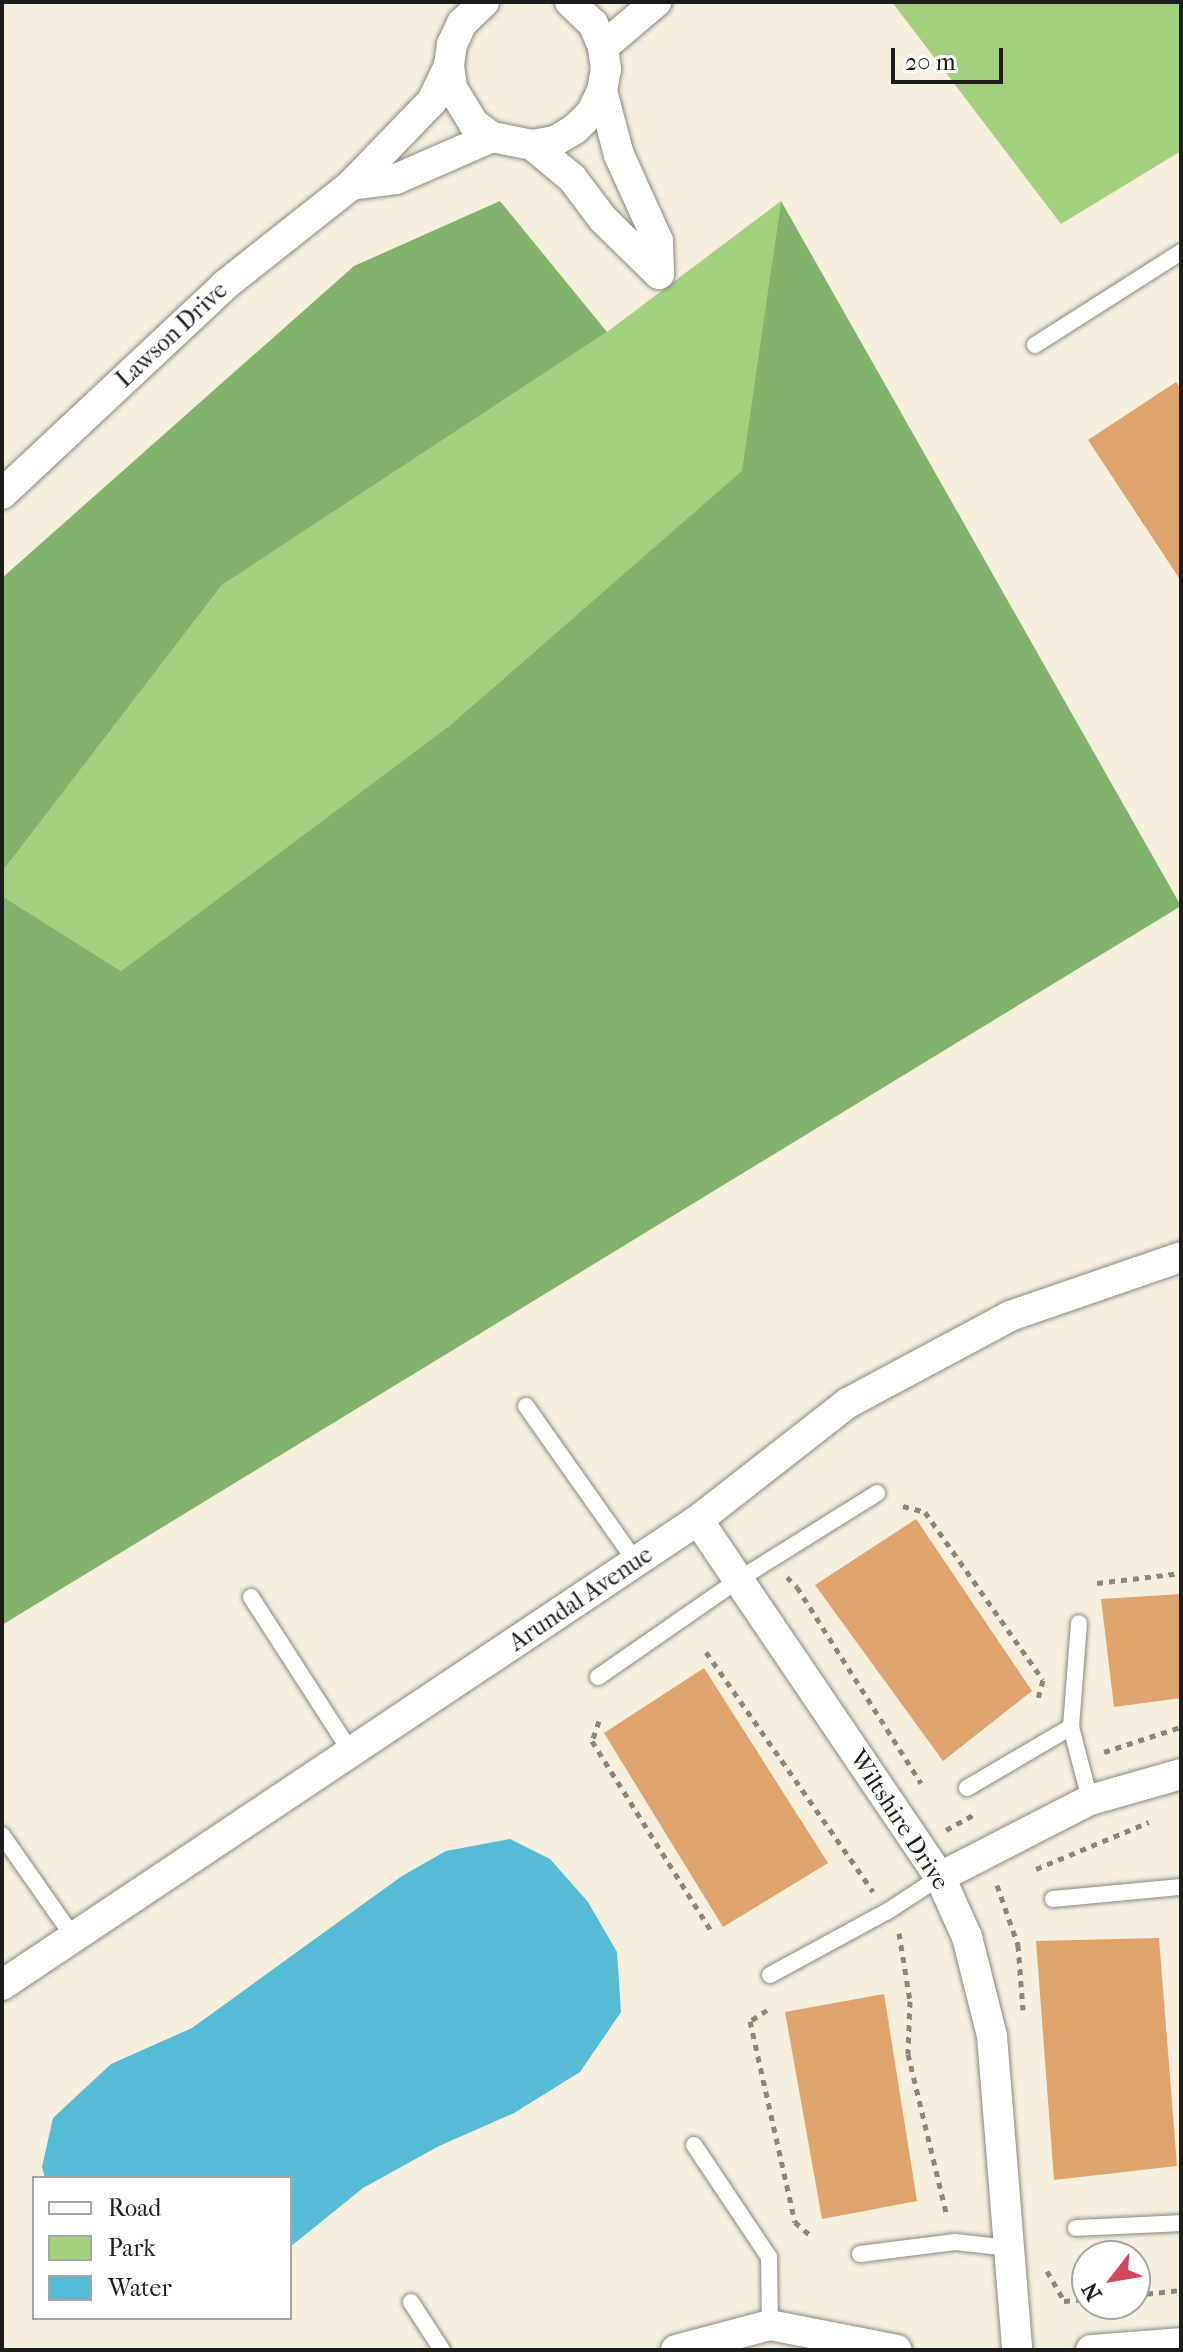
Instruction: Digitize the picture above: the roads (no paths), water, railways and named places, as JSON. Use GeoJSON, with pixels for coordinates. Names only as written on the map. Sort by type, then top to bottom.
{"type":"FeatureCollection","features":[{"type":"Feature","properties":{"kind":"street"},"geometry":{"type":"LineString","coordinates":[[456,12],[484,2]]}},
{"type":"Feature","properties":{"kind":"street"},"geometry":{"type":"LineString","coordinates":[[449,66],[452,88],[461,108],[474,124],[492,137],[532,145],[555,141],[575,129],[592,112],[602,91],[606,69],[603,47],[593,24],[570,2]]}},
{"type":"Feature","properties":{"kind":"street"},"geometry":{"type":"LineString","coordinates":[[603,47],[656,2]]}},
{"type":"Feature","properties":{"kind":"street","name":"Lawson Drive"},"geometry":{"type":"LineString","coordinates":[[2,494],[225,285],[351,185],[432,101],[449,66],[456,12]]}},
{"type":"Feature","properties":{"kind":"street"},"geometry":{"type":"LineString","coordinates":[[532,145],[572,178],[603,219],[659,274],[658,241],[619,155],[602,91]]}},
{"type":"Feature","properties":{"kind":"street"},"geometry":{"type":"LineString","coordinates":[[351,185],[396,179],[492,137]]}},
{"type":"Feature","properties":{"kind":"street","name":"Arundal Avenue"},"geometry":{"type":"LineString","coordinates":[[2,1985],[698,1520],[862,1396],[1010,1316],[1181,1257]]}},
{"type":"Feature","properties":{"kind":"street","name":"Wiltshire Drive"},"geometry":{"type":"LineString","coordinates":[[698,1520],[940,1877],[967,1937],[992,2036],[1017,2350]]}},
{"type":"Feature","properties":{"kind":"street"},"geometry":{"type":"LineString","coordinates":[[940,1877],[1090,1800],[1181,1774]]}},
{"type":"Feature","properties":{"kind":"street"},"geometry":{"type":"LineString","coordinates":[[676,2350],[784,2334],[897,2350]]}},
{"type":"Feature","properties":{"kind":"street"},"geometry":{"type":"LineString","coordinates":[[1091,2350],[1181,2343]]}},
{"type":"Feature","properties":{"kind":"lane"},"geometry":{"type":"LineString","coordinates":[[1035,345],[1181,252]]}},
{"type":"Feature","properties":{"kind":"lane"},"geometry":{"type":"LineString","coordinates":[[526,1406],[636,1562]]}},
{"type":"Feature","properties":{"kind":"lane"},"geometry":{"type":"LineString","coordinates":[[598,1677],[738,1580],[877,1493]]}},
{"type":"Feature","properties":{"kind":"lane"},"geometry":{"type":"LineString","coordinates":[[251,1597],[351,1752]]}},
{"type":"Feature","properties":{"kind":"lane"},"geometry":{"type":"LineString","coordinates":[[1079,1623],[1071,1727],[1090,1800]]}},
{"type":"Feature","properties":{"kind":"lane"},"geometry":{"type":"LineString","coordinates":[[967,1788],[1071,1727]]}},
{"type":"Feature","properties":{"kind":"lane"},"geometry":{"type":"LineString","coordinates":[[2,1835],[74,1938]]}},
{"type":"Feature","properties":{"kind":"lane"},"geometry":{"type":"LineString","coordinates":[[770,1975],[888,1911],[940,1877]]}},
{"type":"Feature","properties":{"kind":"lane"},"geometry":{"type":"LineString","coordinates":[[1053,1899],[1181,1887]]}},
{"type":"Feature","properties":{"kind":"lane"},"geometry":{"type":"LineString","coordinates":[[694,2145],[769,2257],[784,2334]]}},
{"type":"Feature","properties":{"kind":"lane"},"geometry":{"type":"LineString","coordinates":[[1076,2228],[1181,2223]]}},
{"type":"Feature","properties":{"kind":"lane"},"geometry":{"type":"LineString","coordinates":[[860,2254],[955,2242],[1010,2248]]}},
{"type":"Feature","properties":{"kind":"lane"},"geometry":{"type":"LineString","coordinates":[[411,2302],[442,2350]]}},
{"type":"Feature","properties":{"kind":"water"},"geometry":{"type":"Polygon","coordinates":[[[510,1839],[550,1859],[588,1902],[617,1952],[621,2012],[580,2072],[514,2113],[439,2146],[363,2188],[292,2245],[292,2176],[44,2176],[42,2167],[53,2118],[111,2064],[192,2028],[402,1876],[446,1851],[510,1839]]]}}]}
